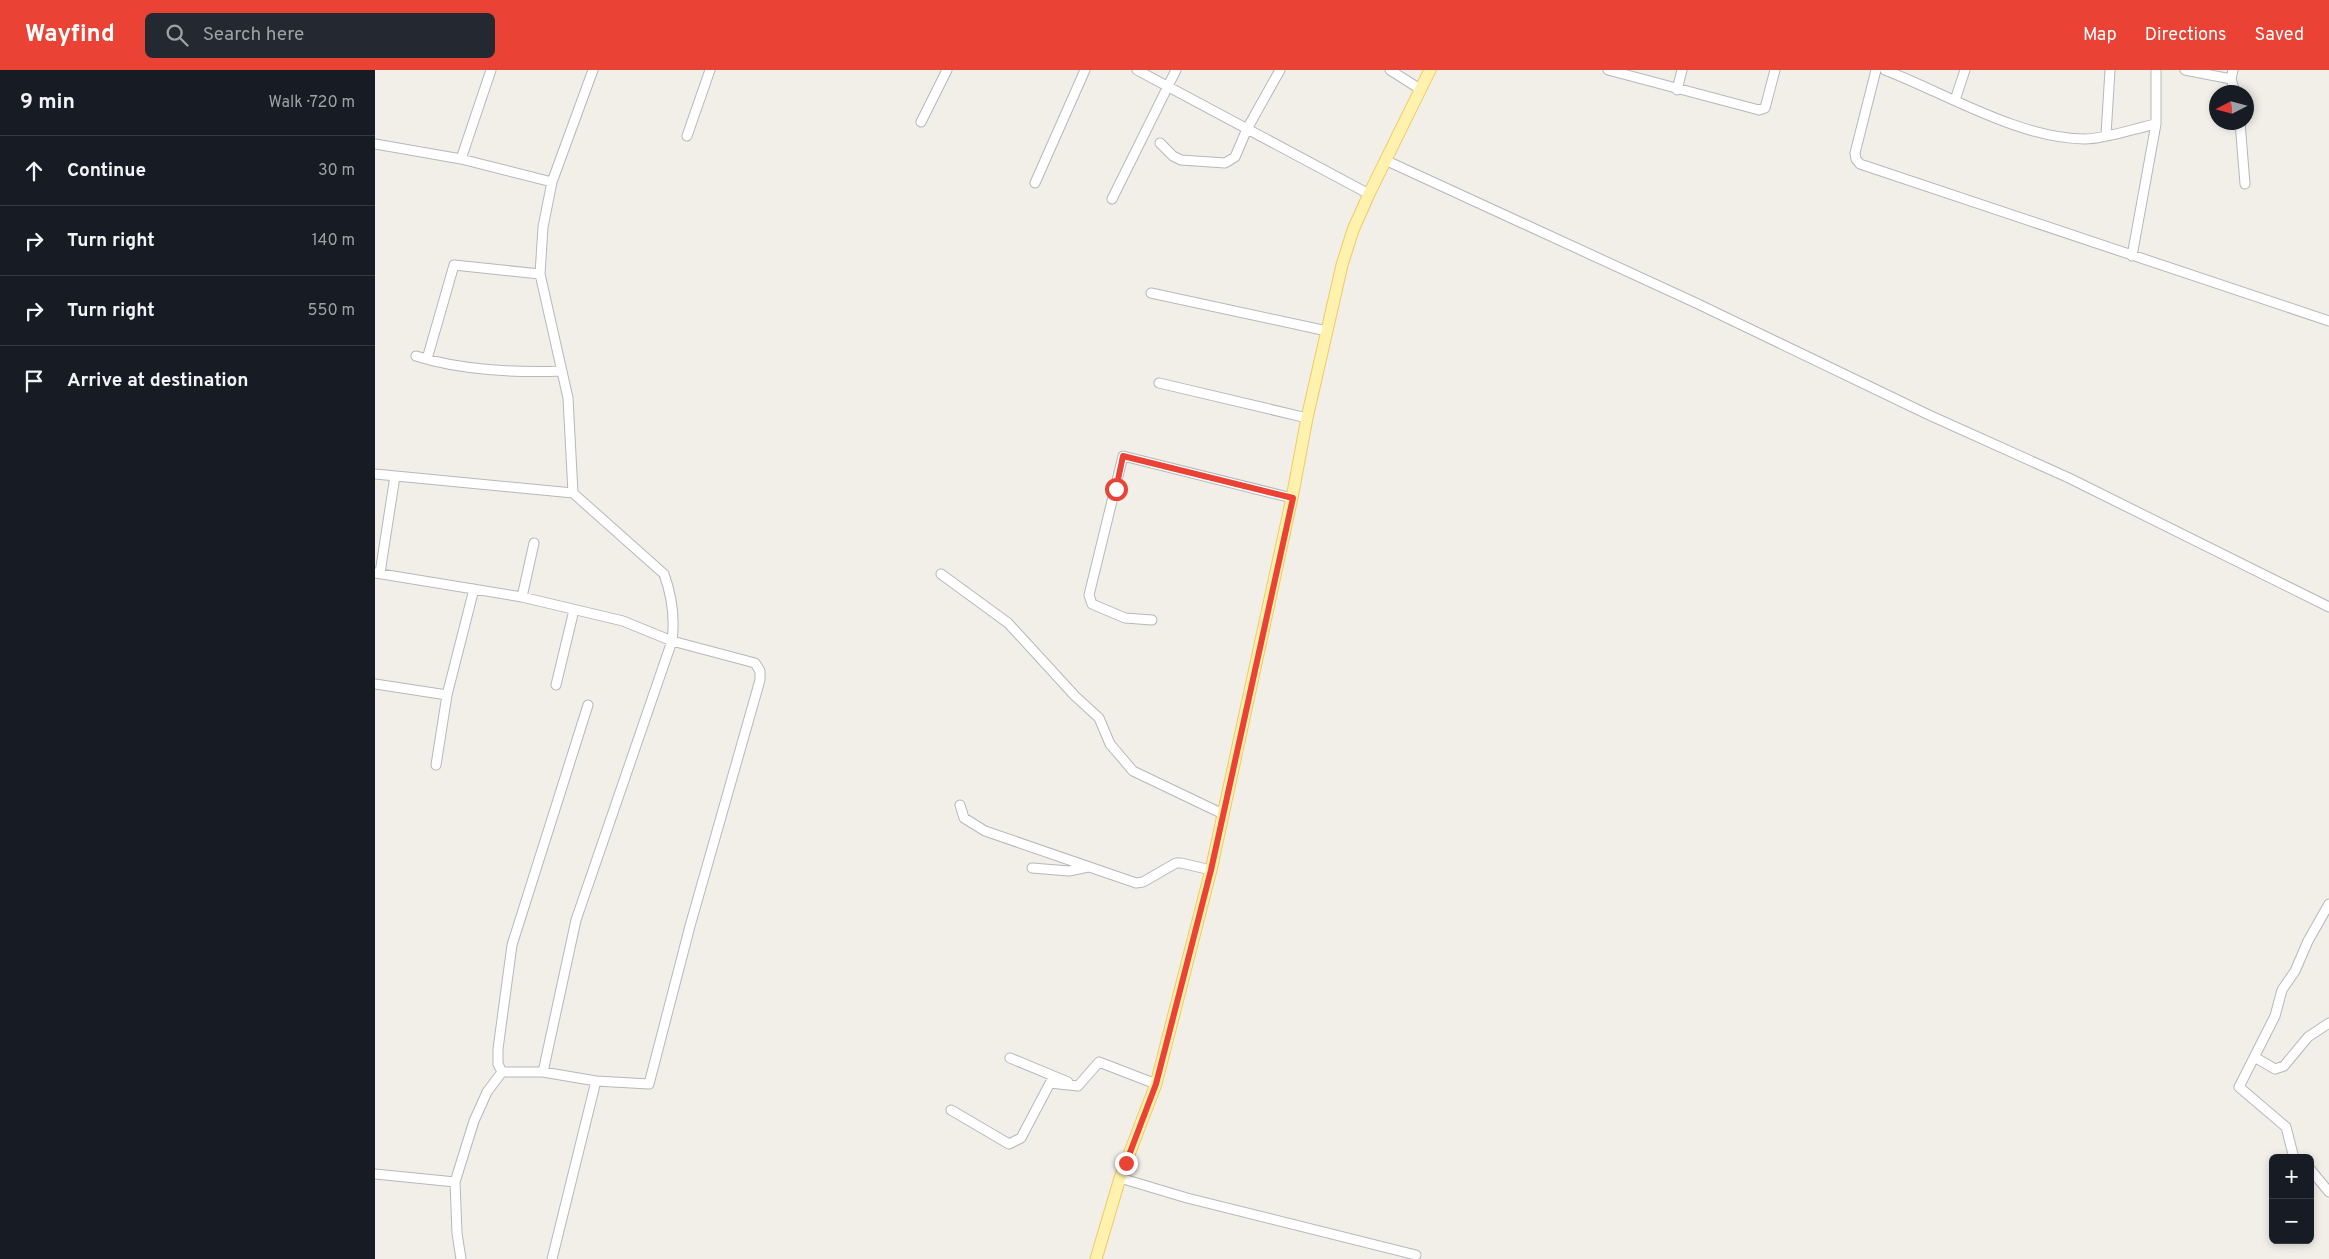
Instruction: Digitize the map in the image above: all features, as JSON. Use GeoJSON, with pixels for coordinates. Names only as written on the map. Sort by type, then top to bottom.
{"type":"FeatureCollection","features":[{"type":"Feature","properties":{"kind":"main road"},"geometry":{"type":"LineString","coordinates":[[1096,1259],[1119,1178],[1156,1084],[1211,870],[1293,498],[1307,418],[1342,265],[1353,230],[1369,194],[1430,70]]}},
{"type":"Feature","properties":{"kind":"street"},"geometry":{"type":"LineString","coordinates":[[461,159],[491,70]]}},
{"type":"Feature","properties":{"kind":"street"},"geometry":{"type":"LineString","coordinates":[[573,493],[568,398],[540,274],[543,227],[552,182],[593,70]]}},
{"type":"Feature","properties":{"kind":"street"},"geometry":{"type":"LineString","coordinates":[[687,136],[710,70]]}},
{"type":"Feature","properties":{"kind":"street"},"geometry":{"type":"LineString","coordinates":[[922,120],[946,70]]}},
{"type":"Feature","properties":{"kind":"street"},"geometry":{"type":"LineString","coordinates":[[1035,183],[1085,70]]}},
{"type":"Feature","properties":{"kind":"street"},"geometry":{"type":"LineString","coordinates":[[1137,70],[1369,194]]}},
{"type":"Feature","properties":{"kind":"street"},"geometry":{"type":"LineString","coordinates":[[1112,199],[1176,70]]}},
{"type":"Feature","properties":{"kind":"street"},"geometry":{"type":"LineString","coordinates":[[1160,143],[1173,156],[1181,160],[1225,163],[1235,157],[1247,129],[1280,70]]}},
{"type":"Feature","properties":{"kind":"street"},"geometry":{"type":"LineString","coordinates":[[1390,70],[1420,89]]}},
{"type":"Feature","properties":{"kind":"street"},"geometry":{"type":"LineString","coordinates":[[1608,70],[1677,90],[1759,110],[1765,108],[1775,70]]}},
{"type":"Feature","properties":{"kind":"street"},"geometry":{"type":"LineString","coordinates":[[1677,90],[1682,70]]}},
{"type":"Feature","properties":{"kind":"street"},"geometry":{"type":"LineString","coordinates":[[1875,70],[1855,154],[1860,164],[2329,321]]}},
{"type":"Feature","properties":{"kind":"street"},"geometry":{"type":"LineString","coordinates":[[1885,70],[1979,112],[2057,137],[2087,139],[2156,124]]}},
{"type":"Feature","properties":{"kind":"street"},"geometry":{"type":"LineString","coordinates":[[1955,100],[1965,70]]}},
{"type":"Feature","properties":{"kind":"street"},"geometry":{"type":"LineString","coordinates":[[2106,135],[2110,70]]}},
{"type":"Feature","properties":{"kind":"street"},"geometry":{"type":"LineString","coordinates":[[2132,256],[2156,124],[2156,70]]}},
{"type":"Feature","properties":{"kind":"street"},"geometry":{"type":"LineString","coordinates":[[2185,70],[2232,74]]}},
{"type":"Feature","properties":{"kind":"street"},"geometry":{"type":"LineString","coordinates":[[2241,130],[2245,184]]}},
{"type":"Feature","properties":{"kind":"street"},"geometry":{"type":"LineString","coordinates":[[375,144],[461,159],[552,182]]}},
{"type":"Feature","properties":{"kind":"street"},"geometry":{"type":"LineString","coordinates":[[1385,160],[2069,478],[2329,607]]}},
{"type":"Feature","properties":{"kind":"street"},"geometry":{"type":"LineString","coordinates":[[427,359],[454,266],[540,274]]}},
{"type":"Feature","properties":{"kind":"street"},"geometry":{"type":"LineString","coordinates":[[1151,293],[1327,331]]}},
{"type":"Feature","properties":{"kind":"street"},"geometry":{"type":"LineString","coordinates":[[416,356],[480,367],[541,372],[562,371]]}},
{"type":"Feature","properties":{"kind":"street"},"geometry":{"type":"LineString","coordinates":[[1159,383],[1307,418]]}},
{"type":"Feature","properties":{"kind":"street"},"geometry":{"type":"LineString","coordinates":[[1152,620],[1125,618],[1092,604],[1089,595],[1123,456],[1293,498]]}},
{"type":"Feature","properties":{"kind":"street"},"geometry":{"type":"LineString","coordinates":[[375,474],[573,493],[664,574],[671,599],[674,625],[672,641],[576,920],[543,1072]]}},
{"type":"Feature","properties":{"kind":"street"},"geometry":{"type":"LineString","coordinates":[[395,476],[378,573],[522,597],[623,621],[672,641],[755,662],[760,671],[760,680],[690,926],[649,1084],[597,1081],[543,1072],[501,1072]]}},
{"type":"Feature","properties":{"kind":"street"},"geometry":{"type":"LineString","coordinates":[[522,597],[534,543]]}},
{"type":"Feature","properties":{"kind":"street"},"geometry":{"type":"LineString","coordinates":[[941,574],[1008,623],[1075,696],[1099,718],[1110,744],[1133,771],[1223,814]]}},
{"type":"Feature","properties":{"kind":"street"},"geometry":{"type":"LineString","coordinates":[[436,766],[447,695],[474,589]]}},
{"type":"Feature","properties":{"kind":"street"},"geometry":{"type":"LineString","coordinates":[[556,684],[575,610]]}},
{"type":"Feature","properties":{"kind":"street"},"geometry":{"type":"LineString","coordinates":[[375,684],[447,695]]}},
{"type":"Feature","properties":{"kind":"street"},"geometry":{"type":"LineString","coordinates":[[501,1072],[498,1064],[498,1050],[512,945],[588,705]]}},
{"type":"Feature","properties":{"kind":"street"},"geometry":{"type":"LineString","coordinates":[[960,805],[964,818],[985,831],[1136,883],[1143,882],[1176,863],[1211,870]]}},
{"type":"Feature","properties":{"kind":"street"},"geometry":{"type":"LineString","coordinates":[[1032,868],[1069,871],[1088,867]]}},
{"type":"Feature","properties":{"kind":"street"},"geometry":{"type":"LineString","coordinates":[[2293,1154],[2286,1127],[2239,1087],[2256,1058],[2275,1016],[2282,990],[2295,971],[2308,941],[2329,904]]}},
{"type":"Feature","properties":{"kind":"street"},"geometry":{"type":"LineString","coordinates":[[2256,1058],[2275,1068],[2284,1066],[2308,1037],[2329,1023]]}},
{"type":"Feature","properties":{"kind":"street"},"geometry":{"type":"LineString","coordinates":[[1010,1058],[1078,1086]]}},
{"type":"Feature","properties":{"kind":"street"},"geometry":{"type":"LineString","coordinates":[[1078,1086],[1099,1062],[1156,1084]]}},
{"type":"Feature","properties":{"kind":"street"},"geometry":{"type":"LineString","coordinates":[[461,1259],[457,1233],[455,1182],[474,1121],[487,1092],[501,1072]]}},
{"type":"Feature","properties":{"kind":"street"},"geometry":{"type":"LineString","coordinates":[[552,1259],[597,1081]]}},
{"type":"Feature","properties":{"kind":"street"},"geometry":{"type":"LineString","coordinates":[[951,1110],[1009,1144],[1021,1138],[1050,1083],[1078,1086]]}},
{"type":"Feature","properties":{"kind":"street"},"geometry":{"type":"LineString","coordinates":[[375,1174],[455,1182]]}},
{"type":"Feature","properties":{"kind":"street"},"geometry":{"type":"LineString","coordinates":[[2314,1174],[2329,1192]]}},
{"type":"Feature","properties":{"kind":"street"},"geometry":{"type":"LineString","coordinates":[[1119,1178],[1187,1198],[1416,1254]]}},
{"type":"Feature","properties":{"kind":"route"},"geometry":{"type":"LineString","coordinates":[[1116,489],[1123,456],[1293,498],[1211,870],[1156,1084],[1126,1163]]}}]}
